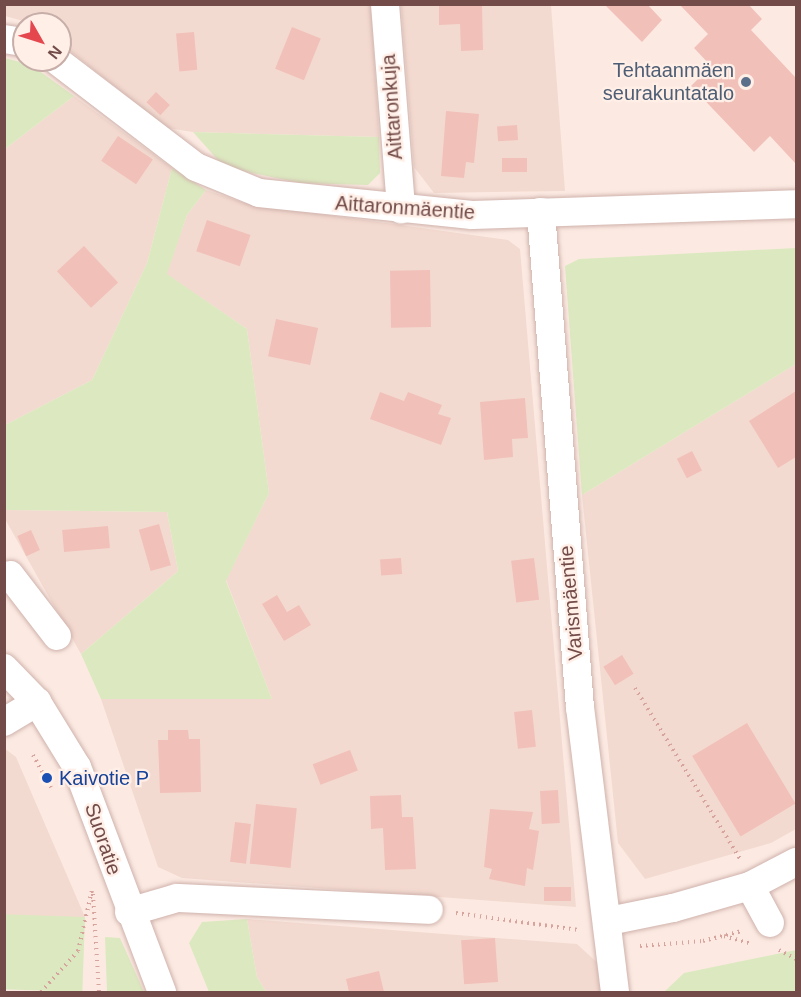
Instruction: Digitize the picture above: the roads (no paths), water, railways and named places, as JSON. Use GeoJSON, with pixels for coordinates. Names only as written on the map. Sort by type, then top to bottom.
{"type":"FeatureCollection","features":[{"type":"Feature","properties":{"kind":"street","name":"Aittaronkuja"},"geometry":{"type":"LineString","coordinates":[[385,4],[401,210]]}},
{"type":"Feature","properties":{"kind":"street","name":"Aittaronmäentie"},"geometry":{"type":"LineString","coordinates":[[71,72],[173,151],[221,179],[286,198],[472,215],[796,204]]}},
{"type":"Feature","properties":{"kind":"street","name":"Varismäentie"},"geometry":{"type":"LineString","coordinates":[[541,213],[580,707],[609,921],[615,993]]}},
{"type":"Feature","properties":{"kind":"street"},"geometry":{"type":"LineString","coordinates":[[6,572],[57,636]]}},
{"type":"Feature","properties":{"kind":"street","name":"Suoratie"},"geometry":{"type":"LineString","coordinates":[[4,668],[37,702],[77,767],[129,912],[162,993]]}},
{"type":"Feature","properties":{"kind":"street"},"geometry":{"type":"LineString","coordinates":[[4,722],[37,702]]}},
{"type":"Feature","properties":{"kind":"street"},"geometry":{"type":"LineString","coordinates":[[609,921],[673,908],[752,885],[796,862]]}},
{"type":"Feature","properties":{"kind":"street"},"geometry":{"type":"LineString","coordinates":[[752,885],[770,923]]}},
{"type":"Feature","properties":{"kind":"street"},"geometry":{"type":"LineString","coordinates":[[129,912],[177,898],[429,910]]}},
{"type":"Feature","properties":{"kind":"place","name":"Tehtaanmäen seurakuntatalo"},"geometry":{"type":"Point","coordinates":[746,82]}},
{"type":"Feature","properties":{"kind":"place","name":"Kaivotie P"},"geometry":{"type":"Point","coordinates":[47,778]}}]}
